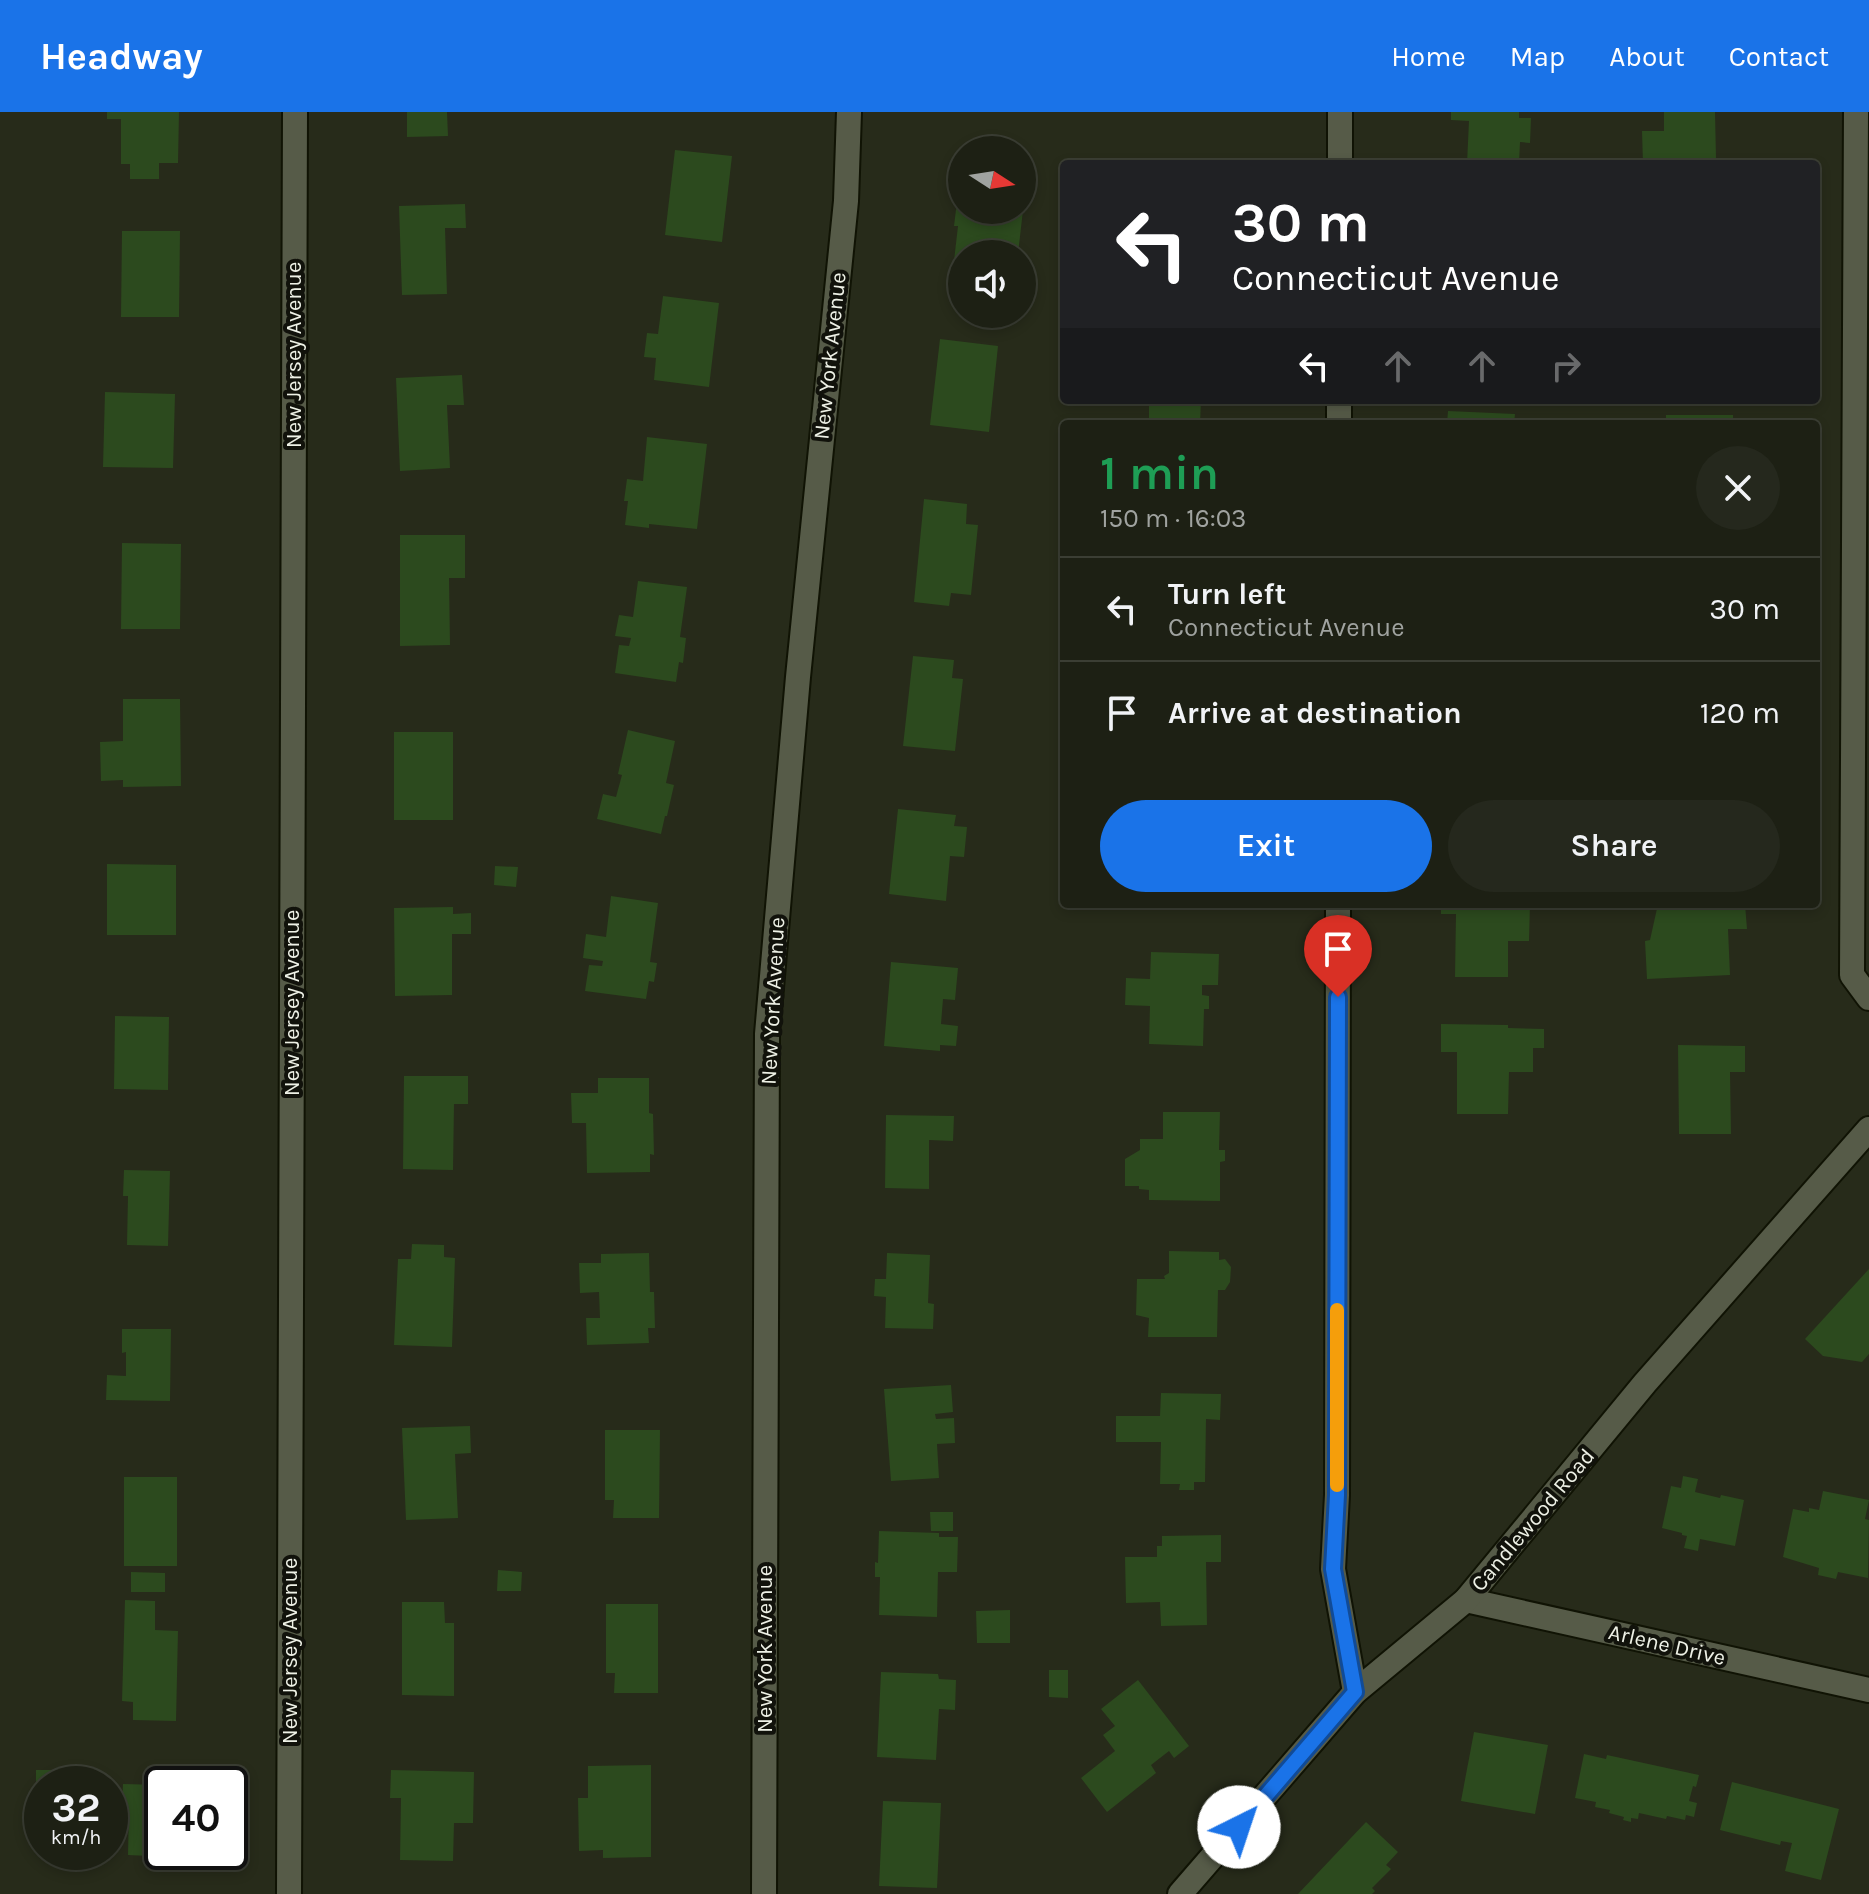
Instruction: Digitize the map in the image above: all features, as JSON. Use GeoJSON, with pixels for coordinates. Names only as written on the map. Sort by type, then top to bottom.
{"type":"FeatureCollection","features":[{"type":"Feature","properties":{"kind":"street","name":"New Jersey Avenue"},"geometry":{"type":"LineString","coordinates":[[289,1894],[295,112]]}},
{"type":"Feature","properties":{"kind":"street","name":"New York Avenue"},"geometry":{"type":"LineString","coordinates":[[764,1894],[767,1034],[798,677],[846,201],[849,112]]}},
{"type":"Feature","properties":{"kind":"street"},"geometry":{"type":"LineString","coordinates":[[1340,112],[1340,160]]}},
{"type":"Feature","properties":{"kind":"street"},"geometry":{"type":"LineString","coordinates":[[1856,112],[1852,975],[1869,998]]}},
{"type":"Feature","properties":{"kind":"street"},"geometry":{"type":"LineString","coordinates":[[1338,908],[1337,1495],[1333,1569],[1355,1692]]}},
{"type":"Feature","properties":{"kind":"street","name":"Candlewood Road"},"geometry":{"type":"LineString","coordinates":[[1180,1894],[1355,1692],[1466,1600],[1645,1383],[1869,1129]]}},
{"type":"Feature","properties":{"kind":"street","name":"Arlene Drive"},"geometry":{"type":"LineString","coordinates":[[1466,1600],[1869,1690]]}},
{"type":"Feature","properties":{"kind":"building"},"geometry":{"type":"Polygon","coordinates":[[[107,112],[179,112],[178,163],[159,163],[159,179],[130,179],[130,164],[121,164],[121,119],[107,119],[107,112]]]}},
{"type":"Feature","properties":{"kind":"building"},"geometry":{"type":"Polygon","coordinates":[[[407,112],[447,112],[448,136],[407,137],[407,112]]]}},
{"type":"Feature","properties":{"kind":"building"},"geometry":{"type":"Polygon","coordinates":[[[1451,112],[1519,112],[1519,118],[1531,118],[1530,143],[1520,142],[1519,160],[1467,160],[1469,121],[1451,120],[1451,112]]]}},
{"type":"Feature","properties":{"kind":"building"},"geometry":{"type":"Polygon","coordinates":[[[1664,112],[1715,112],[1716,158],[1732,160],[1643,160],[1642,131],[1664,131],[1664,112]]]}},
{"type":"Feature","properties":{"kind":"building"},"geometry":{"type":"Polygon","coordinates":[[[675,150],[732,156],[722,242],[665,235],[675,150]]]}},
{"type":"Feature","properties":{"kind":"building"},"geometry":{"type":"Polygon","coordinates":[[[465,204],[466,228],[445,228],[447,294],[402,295],[399,206],[465,204]]]}},
{"type":"Feature","properties":{"kind":"building"},"geometry":{"type":"Polygon","coordinates":[[[1021,224],[1020,240],[956,240],[958,226],[954,226],[1021,224]]]}},
{"type":"Feature","properties":{"kind":"building"},"geometry":{"type":"Polygon","coordinates":[[[122,231],[180,231],[179,317],[121,317],[122,231]]]}},
{"type":"Feature","properties":{"kind":"building"},"geometry":{"type":"Polygon","coordinates":[[[663,296],[719,303],[709,387],[654,380],[656,358],[644,357],[647,333],[658,334],[663,296]]]}},
{"type":"Feature","properties":{"kind":"building"},"geometry":{"type":"Polygon","coordinates":[[[940,339],[998,346],[989,432],[930,425],[940,339]]]}},
{"type":"Feature","properties":{"kind":"building"},"geometry":{"type":"Polygon","coordinates":[[[462,375],[464,405],[447,405],[450,468],[400,471],[396,378],[462,375]]]}},
{"type":"Feature","properties":{"kind":"building"},"geometry":{"type":"Polygon","coordinates":[[[105,392],[175,394],[173,468],[103,467],[105,392]]]}},
{"type":"Feature","properties":{"kind":"building"},"geometry":{"type":"Polygon","coordinates":[[[1149,404],[1201,404],[1200,420],[1149,420],[1149,404]]]}},
{"type":"Feature","properties":{"kind":"building"},"geometry":{"type":"Polygon","coordinates":[[[1448,411],[1515,414],[1514,420],[1447,420],[1448,411]]]}},
{"type":"Feature","properties":{"kind":"building"},"geometry":{"type":"Polygon","coordinates":[[[1666,415],[1733,415],[1733,420],[1666,420],[1666,415]]]}},
{"type":"Feature","properties":{"kind":"building"},"geometry":{"type":"Polygon","coordinates":[[[647,437],[707,444],[697,529],[625,525],[627,479],[643,481],[647,437]]]}},
{"type":"Feature","properties":{"kind":"building"},"geometry":{"type":"Polygon","coordinates":[[[924,499],[967,504],[966,524],[978,525],[971,595],[951,593],[949,606],[914,602],[924,499]]]}},
{"type":"Feature","properties":{"kind":"building"},"geometry":{"type":"Polygon","coordinates":[[[400,535],[465,535],[465,578],[449,578],[450,645],[400,646],[400,535]]]}},
{"type":"Feature","properties":{"kind":"building"},"geometry":{"type":"Polygon","coordinates":[[[122,543],[181,544],[180,629],[121,629],[122,543]]]}},
{"type":"Feature","properties":{"kind":"building"},"geometry":{"type":"Polygon","coordinates":[[[638,581],[687,587],[680,637],[686,638],[683,663],[679,662],[676,682],[615,673],[619,645],[629,646],[631,638],[615,636],[619,615],[633,617],[638,581]]]}},
{"type":"Feature","properties":{"kind":"building"},"geometry":{"type":"Polygon","coordinates":[[[913,656],[954,660],[952,678],[963,679],[955,751],[903,746],[913,656]]]}},
{"type":"Feature","properties":{"kind":"building"},"geometry":{"type":"Polygon","coordinates":[[[123,699],[180,699],[181,786],[123,787],[123,780],[101,781],[100,742],[123,741],[123,699]]]}},
{"type":"Feature","properties":{"kind":"building"},"geometry":{"type":"Polygon","coordinates":[[[628,730],[675,741],[666,783],[674,785],[661,834],[597,819],[603,794],[616,797],[628,730]]]}},
{"type":"Feature","properties":{"kind":"building"},"geometry":{"type":"Polygon","coordinates":[[[394,732],[453,732],[453,820],[394,820],[394,732]]]}},
{"type":"Feature","properties":{"kind":"building"},"geometry":{"type":"Polygon","coordinates":[[[898,809],[956,815],[954,826],[967,827],[964,857],[950,856],[946,901],[889,894],[898,809]]]}},
{"type":"Feature","properties":{"kind":"building"},"geometry":{"type":"Polygon","coordinates":[[[107,864],[176,865],[176,935],[107,935],[107,864]]]}},
{"type":"Feature","properties":{"kind":"building"},"geometry":{"type":"Polygon","coordinates":[[[495,866],[518,867],[516,887],[494,885],[495,866]]]}},
{"type":"Feature","properties":{"kind":"building"},"geometry":{"type":"Polygon","coordinates":[[[611,896],[658,903],[650,962],[657,963],[654,982],[649,981],[646,999],[585,991],[589,965],[602,966],[603,961],[583,958],[586,934],[606,937],[611,896]]]}},
{"type":"Feature","properties":{"kind":"building"},"geometry":{"type":"Polygon","coordinates":[[[453,907],[453,914],[471,913],[471,934],[452,934],[452,995],[395,996],[394,908],[453,907]]]}},
{"type":"Feature","properties":{"kind":"building"},"geometry":{"type":"Polygon","coordinates":[[[1441,908],[1530,908],[1529,941],[1508,941],[1508,977],[1455,977],[1456,914],[1441,914],[1441,908]]]}},
{"type":"Feature","properties":{"kind":"building"},"geometry":{"type":"Polygon","coordinates":[[[1657,908],[1745,908],[1747,929],[1728,929],[1730,975],[1647,979],[1645,941],[1650,940],[1657,908]]]}},
{"type":"Feature","properties":{"kind":"building"},"geometry":{"type":"Polygon","coordinates":[[[1151,952],[1219,954],[1218,985],[1202,985],[1202,995],[1209,996],[1209,1009],[1204,1009],[1203,1046],[1149,1044],[1150,1006],[1125,1005],[1126,978],[1150,979],[1151,952]]]}},
{"type":"Feature","properties":{"kind":"building"},"geometry":{"type":"Polygon","coordinates":[[[891,962],[958,968],[955,1000],[943,999],[941,1024],[958,1026],[956,1046],[940,1045],[940,1051],[884,1046],[891,962]]]}},
{"type":"Feature","properties":{"kind":"building"},"geometry":{"type":"Polygon","coordinates":[[[115,1016],[169,1017],[168,1090],[114,1089],[115,1016]]]}},
{"type":"Feature","properties":{"kind":"building"},"geometry":{"type":"Polygon","coordinates":[[[1441,1024],[1544,1029],[1544,1048],[1533,1048],[1533,1072],[1509,1072],[1508,1114],[1457,1114],[1457,1052],[1441,1052],[1441,1024]]]}},
{"type":"Feature","properties":{"kind":"building"},"geometry":{"type":"Polygon","coordinates":[[[1678,1045],[1745,1046],[1745,1072],[1730,1072],[1731,1134],[1679,1134],[1678,1045]]]}},
{"type":"Feature","properties":{"kind":"building"},"geometry":{"type":"Polygon","coordinates":[[[404,1076],[468,1076],[468,1104],[454,1104],[453,1170],[403,1169],[404,1076]]]}},
{"type":"Feature","properties":{"kind":"building"},"geometry":{"type":"Polygon","coordinates":[[[598,1078],[649,1078],[654,1155],[650,1154],[650,1172],[587,1173],[586,1123],[572,1123],[571,1093],[598,1093],[598,1078]]]}},
{"type":"Feature","properties":{"kind":"building"},"geometry":{"type":"Polygon","coordinates":[[[1163,1112],[1220,1112],[1219,1150],[1225,1150],[1225,1161],[1220,1162],[1220,1201],[1149,1200],[1149,1190],[1125,1186],[1125,1159],[1140,1150],[1140,1139],[1163,1139],[1163,1112]]]}},
{"type":"Feature","properties":{"kind":"building"},"geometry":{"type":"Polygon","coordinates":[[[886,1115],[954,1116],[953,1141],[929,1140],[929,1189],[885,1188],[886,1115]]]}},
{"type":"Feature","properties":{"kind":"building"},"geometry":{"type":"Polygon","coordinates":[[[124,1170],[170,1171],[168,1246],[127,1245],[128,1196],[123,1196],[124,1170]]]}},
{"type":"Feature","properties":{"kind":"building"},"geometry":{"type":"Polygon","coordinates":[[[412,1244],[444,1245],[444,1257],[455,1258],[452,1347],[394,1345],[398,1259],[411,1259],[412,1244]]]}},
{"type":"Feature","properties":{"kind":"building"},"geometry":{"type":"Polygon","coordinates":[[[1169,1251],[1219,1252],[1219,1260],[1225,1259],[1231,1267],[1230,1282],[1225,1290],[1218,1290],[1217,1337],[1148,1337],[1149,1318],[1136,1315],[1137,1279],[1165,1279],[1164,1276],[1169,1273],[1169,1251]]]}},
{"type":"Feature","properties":{"kind":"building"},"geometry":{"type":"Polygon","coordinates":[[[649,1253],[655,1328],[648,1328],[649,1343],[587,1345],[586,1318],[600,1318],[599,1292],[580,1293],[579,1263],[601,1263],[601,1254],[649,1253]]]}},
{"type":"Feature","properties":{"kind":"building"},"geometry":{"type":"Polygon","coordinates":[[[887,1253],[930,1255],[928,1303],[934,1304],[933,1329],[885,1328],[886,1297],[874,1296],[875,1279],[886,1279],[887,1253]]]}},
{"type":"Feature","properties":{"kind":"building"},"geometry":{"type":"Polygon","coordinates":[[[1869,1269],[1869,1354],[1862,1362],[1823,1356],[1805,1339],[1869,1269]]]}},
{"type":"Feature","properties":{"kind":"building"},"geometry":{"type":"Polygon","coordinates":[[[122,1329],[171,1329],[170,1401],[106,1400],[107,1375],[126,1376],[122,1329]]]}},
{"type":"Feature","properties":{"kind":"building"},"geometry":{"type":"Polygon","coordinates":[[[951,1385],[953,1412],[935,1414],[936,1419],[954,1418],[955,1443],[937,1444],[939,1478],[891,1481],[884,1389],[951,1385]]]}},
{"type":"Feature","properties":{"kind":"building"},"geometry":{"type":"Polygon","coordinates":[[[1161,1393],[1221,1394],[1220,1420],[1206,1419],[1205,1482],[1194,1482],[1194,1490],[1179,1490],[1180,1484],[1160,1484],[1161,1442],[1116,1442],[1116,1416],[1160,1416],[1161,1393]]]}},
{"type":"Feature","properties":{"kind":"building"},"geometry":{"type":"Polygon","coordinates":[[[470,1426],[471,1453],[455,1454],[458,1518],[406,1520],[402,1428],[470,1426]]]}},
{"type":"Feature","properties":{"kind":"building"},"geometry":{"type":"Polygon","coordinates":[[[605,1430],[660,1430],[659,1518],[613,1518],[614,1500],[605,1500],[605,1430]]]}},
{"type":"Feature","properties":{"kind":"building"},"geometry":{"type":"Polygon","coordinates":[[[1683,1476],[1698,1479],[1695,1492],[1744,1500],[1735,1546],[1700,1539],[1698,1551],[1684,1548],[1687,1536],[1662,1528],[1671,1486],[1681,1488],[1683,1476]]]}},
{"type":"Feature","properties":{"kind":"building"},"geometry":{"type":"Polygon","coordinates":[[[124,1477],[177,1477],[177,1566],[124,1566],[124,1477]]]}},
{"type":"Feature","properties":{"kind":"building"},"geometry":{"type":"Polygon","coordinates":[[[1823,1491],[1869,1500],[1865,1519],[1869,1520],[1868,1578],[1838,1572],[1836,1579],[1818,1575],[1819,1568],[1783,1557],[1793,1509],[1819,1510],[1823,1491]]]}},
{"type":"Feature","properties":{"kind":"building"},"geometry":{"type":"Polygon","coordinates":[[[930,1512],[953,1512],[953,1531],[931,1531],[930,1512]]]}},
{"type":"Feature","properties":{"kind":"building"},"geometry":{"type":"Polygon","coordinates":[[[879,1531],[939,1533],[939,1537],[958,1537],[957,1572],[938,1572],[937,1617],[879,1615],[880,1577],[875,1577],[875,1562],[878,1563],[879,1531]]]}},
{"type":"Feature","properties":{"kind":"building"},"geometry":{"type":"Polygon","coordinates":[[[1221,1535],[1221,1562],[1206,1562],[1207,1625],[1161,1626],[1160,1602],[1126,1603],[1125,1557],[1157,1557],[1157,1546],[1162,1546],[1162,1536],[1221,1535]]]}},
{"type":"Feature","properties":{"kind":"building"},"geometry":{"type":"Polygon","coordinates":[[[498,1570],[522,1572],[521,1591],[497,1591],[498,1570]]]}},
{"type":"Feature","properties":{"kind":"building"},"geometry":{"type":"Polygon","coordinates":[[[131,1572],[165,1573],[165,1592],[131,1592],[131,1572]]]}},
{"type":"Feature","properties":{"kind":"building"},"geometry":{"type":"Polygon","coordinates":[[[125,1600],[155,1601],[155,1630],[178,1631],[176,1721],[133,1720],[133,1702],[122,1701],[125,1600]]]}},
{"type":"Feature","properties":{"kind":"building"},"geometry":{"type":"Polygon","coordinates":[[[402,1602],[444,1602],[445,1623],[454,1623],[454,1696],[402,1695],[402,1602]]]}},
{"type":"Feature","properties":{"kind":"building"},"geometry":{"type":"Polygon","coordinates":[[[606,1604],[658,1604],[658,1693],[614,1693],[615,1673],[606,1673],[606,1604]]]}},
{"type":"Feature","properties":{"kind":"building"},"geometry":{"type":"Polygon","coordinates":[[[1010,1610],[1010,1643],[977,1643],[976,1611],[1010,1610]]]}},
{"type":"Feature","properties":{"kind":"building"},"geometry":{"type":"Polygon","coordinates":[[[1049,1670],[1068,1670],[1068,1698],[1049,1697],[1049,1670]]]}},
{"type":"Feature","properties":{"kind":"building"},"geometry":{"type":"Polygon","coordinates":[[[881,1672],[938,1674],[939,1679],[956,1680],[955,1710],[939,1709],[936,1760],[877,1757],[881,1672]]]}},
{"type":"Feature","properties":{"kind":"building"},"geometry":{"type":"Polygon","coordinates":[[[1138,1680],[1189,1746],[1174,1758],[1169,1751],[1151,1765],[1156,1773],[1107,1812],[1081,1778],[1115,1751],[1103,1735],[1115,1726],[1101,1709],[1138,1680]]]}},
{"type":"Feature","properties":{"kind":"building"},"geometry":{"type":"Polygon","coordinates":[[[1474,1732],[1548,1745],[1535,1814],[1461,1801],[1474,1732]]]}},
{"type":"Feature","properties":{"kind":"building"},"geometry":{"type":"Polygon","coordinates":[[[1584,1754],[1606,1759],[1607,1755],[1699,1775],[1689,1801],[1697,1803],[1694,1817],[1686,1815],[1685,1820],[1667,1816],[1666,1819],[1639,1813],[1638,1819],[1631,1818],[1631,1822],[1609,1813],[1610,1810],[1595,1807],[1596,1802],[1575,1798],[1584,1754]]]}},
{"type":"Feature","properties":{"kind":"building"},"geometry":{"type":"Polygon","coordinates":[[[651,1765],[651,1857],[603,1858],[603,1850],[579,1851],[578,1798],[588,1798],[588,1766],[651,1765]]]}},
{"type":"Feature","properties":{"kind":"building"},"geometry":{"type":"Polygon","coordinates":[[[391,1770],[474,1772],[473,1823],[454,1823],[453,1861],[400,1860],[401,1798],[390,1798],[391,1770]]]}},
{"type":"Feature","properties":{"kind":"building"},"geometry":{"type":"Polygon","coordinates":[[[1732,1782],[1839,1809],[1821,1880],[1785,1871],[1792,1843],[1781,1841],[1780,1845],[1720,1830],[1732,1782]]]}},
{"type":"Feature","properties":{"kind":"building"},"geometry":{"type":"Polygon","coordinates":[[[128,1784],[144,1785],[144,1856],[128,1855],[128,1784]]]}},
{"type":"Feature","properties":{"kind":"building"},"geometry":{"type":"Polygon","coordinates":[[[883,1801],[941,1803],[937,1888],[879,1886],[883,1801]]]}},
{"type":"Feature","properties":{"kind":"building"},"geometry":{"type":"Polygon","coordinates":[[[1366,1822],[1398,1852],[1386,1865],[1391,1869],[1372,1888],[1375,1891],[1372,1894],[1298,1894],[1366,1822]]]}},
{"type":"Feature","properties":{"kind":"slow traffic"},"geometry":{"type":"LineString","coordinates":[[1337,1310],[1337,1485]]}},
{"type":"Feature","properties":{"kind":"route"},"geometry":{"type":"LineString","coordinates":[[1239,1827],[1355,1692],[1333,1569],[1337,1495],[1338,997]]}}]}
